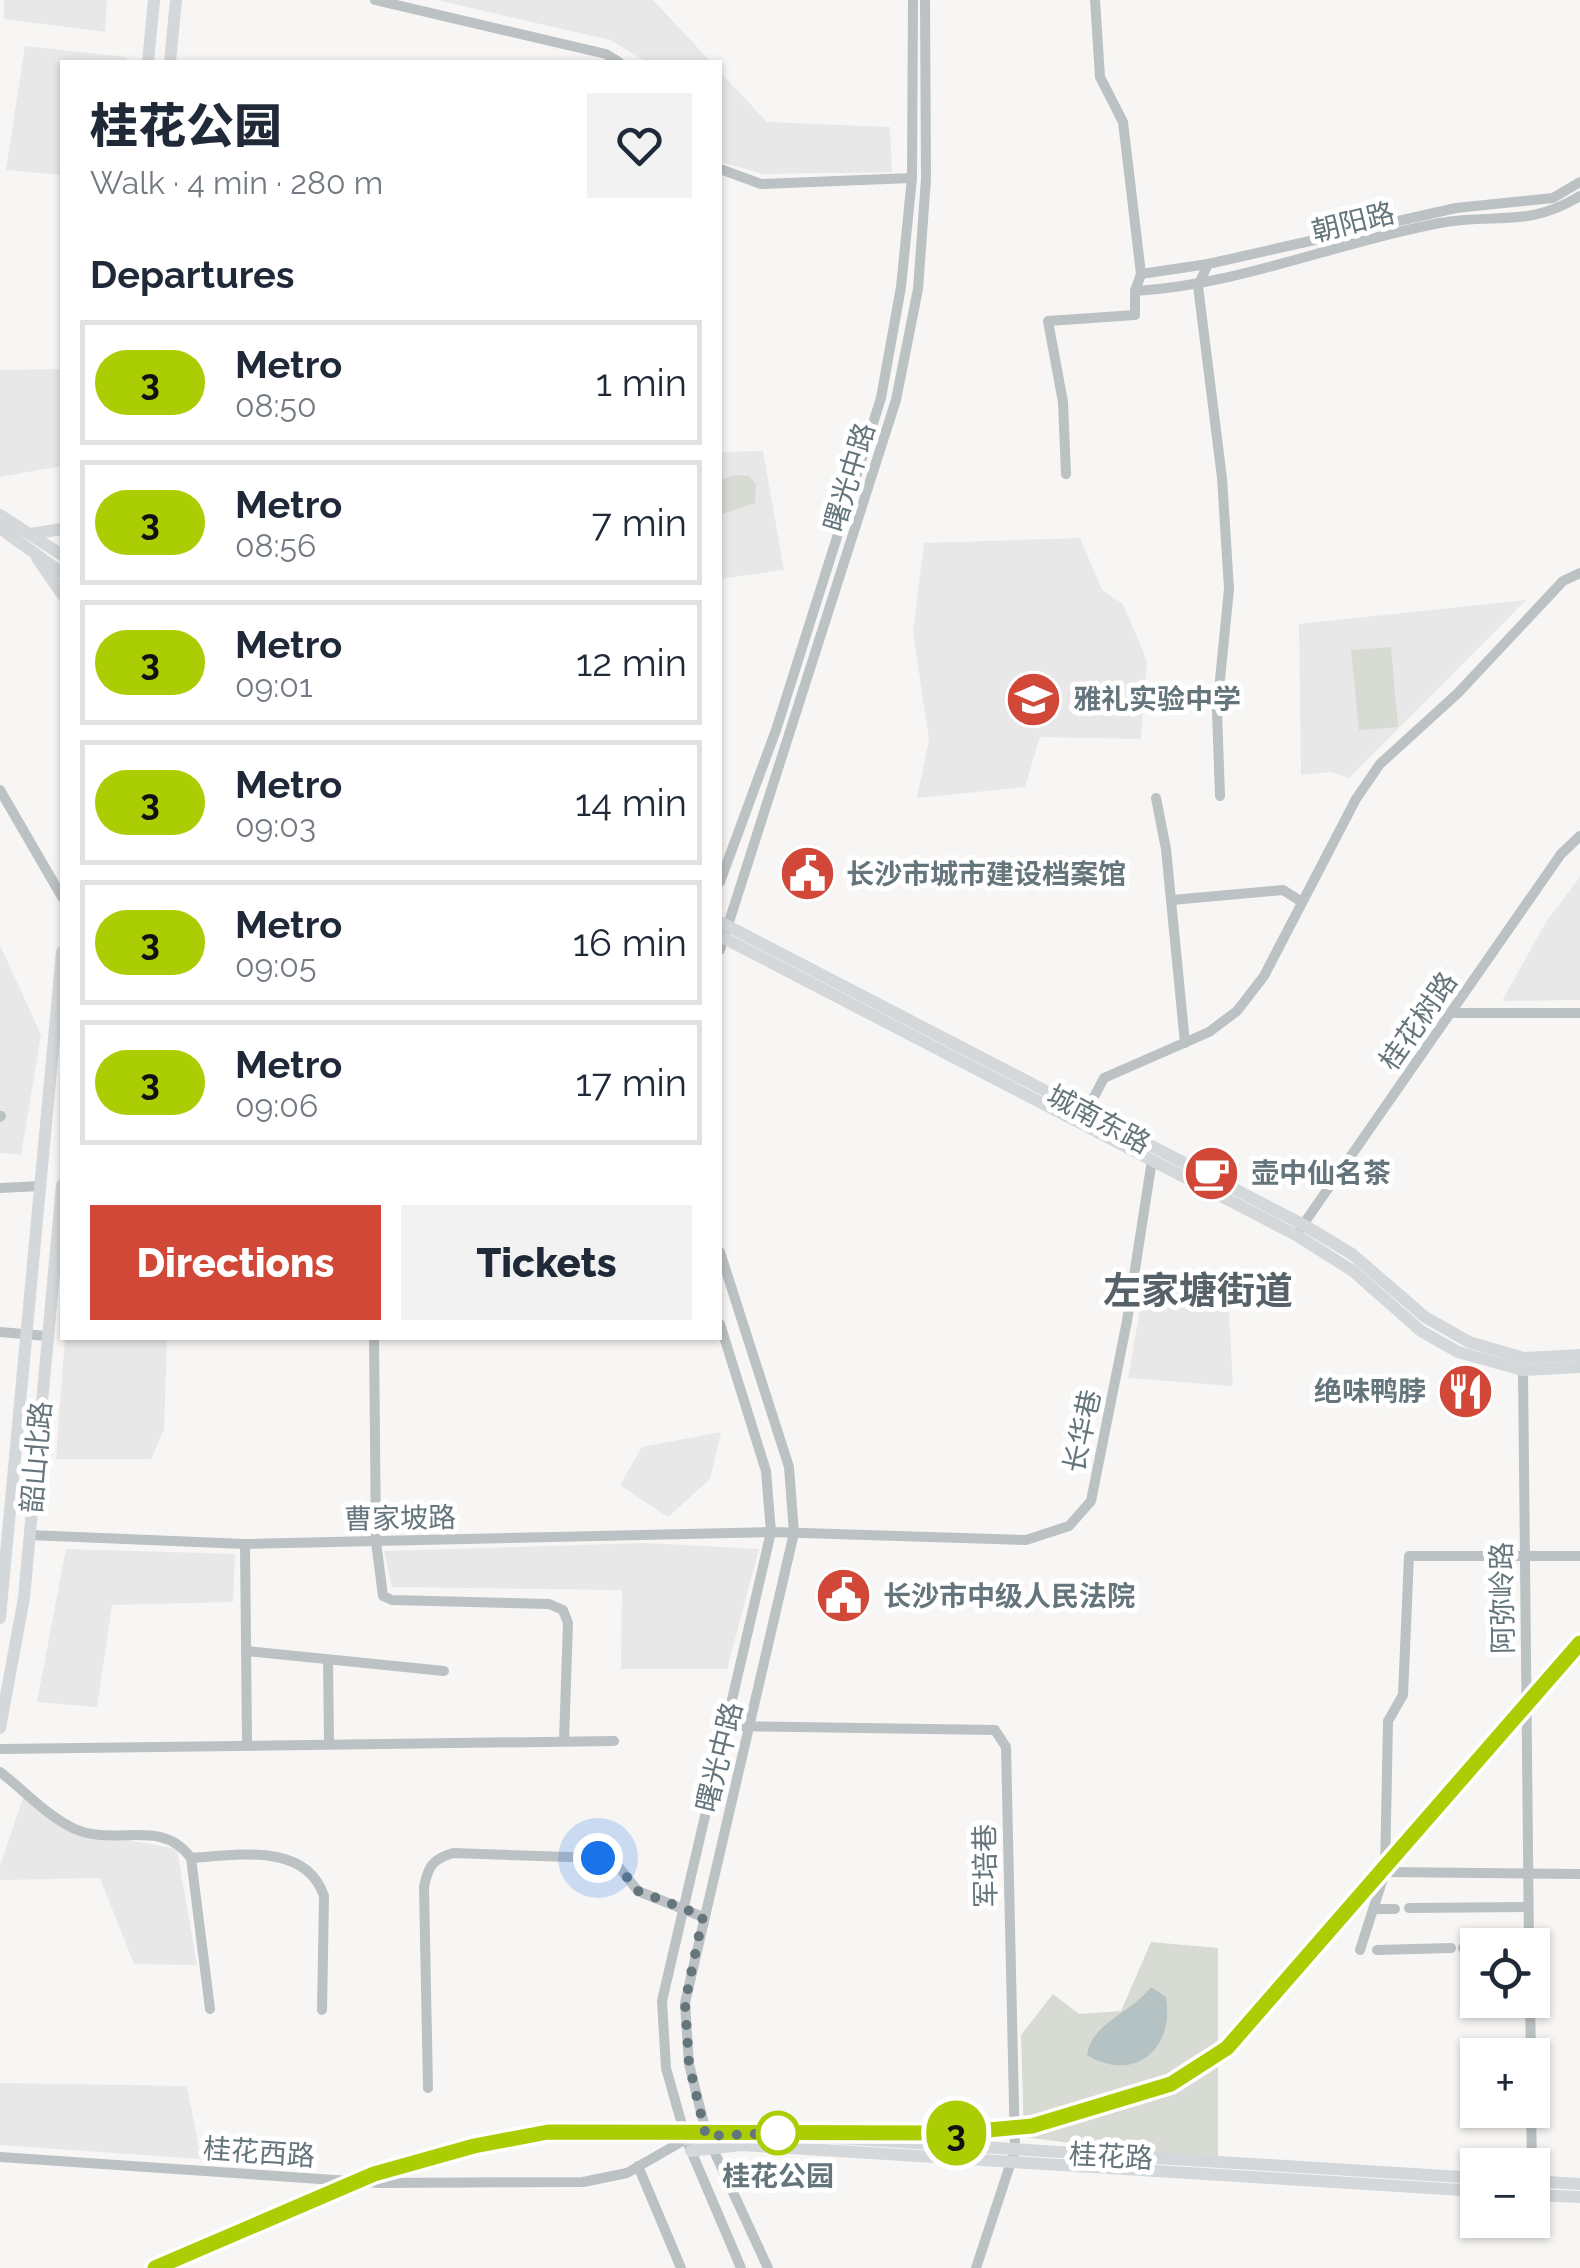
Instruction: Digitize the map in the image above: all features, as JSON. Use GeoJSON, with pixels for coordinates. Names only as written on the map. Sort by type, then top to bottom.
{"type":"FeatureCollection","features":[{"type":"Feature","properties":{"kind":"main road"},"geometry":{"type":"LineString","coordinates":[[148,60],[154,0]]}},
{"type":"Feature","properties":{"kind":"main road"},"geometry":{"type":"LineString","coordinates":[[170,60],[176,0]]}},
{"type":"Feature","properties":{"kind":"main road"},"geometry":{"type":"LineString","coordinates":[[0,504],[60,591]]}},
{"type":"Feature","properties":{"kind":"main road"},"geometry":{"type":"LineString","coordinates":[[0,514],[60,571]]}},
{"type":"Feature","properties":{"kind":"main road"},"geometry":{"type":"LineString","coordinates":[[28,541],[60,530]]}},
{"type":"Feature","properties":{"kind":"main road"},"geometry":{"type":"LineString","coordinates":[[0,532],[60,553]]}},
{"type":"Feature","properties":{"kind":"main road","name":"城南东路"},"geometry":{"type":"LineString","coordinates":[[722,934],[1086,1112],[1299,1230],[1434,1340],[1471,1358],[1523,1370],[1580,1367]]}},
{"type":"Feature","properties":{"kind":"main road","name":"城南东路"},"geometry":{"type":"LineString","coordinates":[[722,934],[1152,1160],[1352,1254],[1425,1316],[1470,1342],[1524,1358],[1580,1355]]}},
{"type":"Feature","properties":{"kind":"main road","name":"韶山北路"},"geometry":{"type":"LineString","coordinates":[[0,1618],[60,974]]}},
{"type":"Feature","properties":{"kind":"main road","name":"韶山北路"},"geometry":{"type":"LineString","coordinates":[[0,1728],[24,1598],[60,1204]]}},
{"type":"Feature","properties":{"kind":"main road","name":"桂花路"},"geometry":{"type":"LineString","coordinates":[[689,2145],[740,2132],[1460,2190]]}},
{"type":"Feature","properties":{"kind":"main road","name":"桂花路"},"geometry":{"type":"LineString","coordinates":[[1014,2156],[1460,2177]]}},
{"type":"Feature","properties":{"kind":"main road"},"geometry":{"type":"LineString","coordinates":[[1550,2182],[1580,2184]]}},
{"type":"Feature","properties":{"kind":"main road"},"geometry":{"type":"LineString","coordinates":[[1550,2196],[1580,2198]]}},
{"type":"Feature","properties":{"kind":"street"},"geometry":{"type":"LineString","coordinates":[[375,0],[606,54],[616,60]]}},
{"type":"Feature","properties":{"kind":"street","name":"曙光中路"},"geometry":{"type":"LineString","coordinates":[[722,877],[776,730],[880,398],[901,288],[912,178],[912,0]]}},
{"type":"Feature","properties":{"kind":"street","name":"曙光中路"},"geometry":{"type":"LineString","coordinates":[[722,934],[896,400],[918,289],[926,178],[925,0]]}},
{"type":"Feature","properties":{"kind":"street"},"geometry":{"type":"LineString","coordinates":[[1066,474],[1063,402],[1048,320],[1135,315],[1134,291],[1141,274],[1122,122],[1100,77],[1095,0]]}},
{"type":"Feature","properties":{"kind":"street"},"geometry":{"type":"LineString","coordinates":[[722,170],[761,184],[912,178]]}},
{"type":"Feature","properties":{"kind":"street","name":"朝阳路"},"geometry":{"type":"LineString","coordinates":[[1141,274],[1208,264],[1440,211],[1554,198],[1580,182]]}},
{"type":"Feature","properties":{"kind":"street","name":"朝阳路"},"geometry":{"type":"LineString","coordinates":[[1134,291],[1198,286],[1443,222],[1550,215],[1580,196]]}},
{"type":"Feature","properties":{"kind":"street"},"geometry":{"type":"LineString","coordinates":[[1208,264],[1198,286],[1230,609],[1217,710],[1220,796]]}},
{"type":"Feature","properties":{"kind":"street"},"geometry":{"type":"LineString","coordinates":[[1086,1112],[1104,1078],[1185,1043],[1237,1011],[1264,976],[1380,764],[1458,693],[1563,580],[1580,572]]}},
{"type":"Feature","properties":{"kind":"street"},"geometry":{"type":"LineString","coordinates":[[0,790],[60,893]]}},
{"type":"Feature","properties":{"kind":"street"},"geometry":{"type":"LineString","coordinates":[[1156,798],[1172,900],[1185,1043]]}},
{"type":"Feature","properties":{"kind":"street","name":"桂花树路"},"geometry":{"type":"LineString","coordinates":[[1299,1230],[1561,854],[1580,836]]}},
{"type":"Feature","properties":{"kind":"street"},"geometry":{"type":"LineString","coordinates":[[1172,900],[1283,890],[1302,902]]}},
{"type":"Feature","properties":{"kind":"street"},"geometry":{"type":"LineString","coordinates":[[1451,1013],[1580,1013]]}},
{"type":"Feature","properties":{"kind":"street","name":"长华巷"},"geometry":{"type":"LineString","coordinates":[[770,1532],[1026,1540],[1069,1526],[1090,1501],[1128,1321],[1152,1160]]}},
{"type":"Feature","properties":{"kind":"street"},"geometry":{"type":"LineString","coordinates":[[0,1188],[41,1186]]}},
{"type":"Feature","properties":{"kind":"street","name":"曙光中路"},"geometry":{"type":"LineString","coordinates":[[722,1258],[789,1467],[794,1534],[685,2003],[689,2064],[709,2142],[768,2268]]}},
{"type":"Feature","properties":{"kind":"street","name":"曙光中路"},"geometry":{"type":"LineString","coordinates":[[722,1330],[766,1472],[770,1532],[662,2001],[666,2068],[689,2145],[741,2268]]}},
{"type":"Feature","properties":{"kind":"street"},"geometry":{"type":"LineString","coordinates":[[0,1332],[47,1336]]}},
{"type":"Feature","properties":{"kind":"street"},"geometry":{"type":"LineString","coordinates":[[374,1340],[376,1542],[382,1596],[392,1600],[549,1604],[563,1610],[568,1623],[564,1741]]}},
{"type":"Feature","properties":{"kind":"street","name":"阿弥岭路"},"geometry":{"type":"LineString","coordinates":[[1523,1370],[1529,1928]]}},
{"type":"Feature","properties":{"kind":"street","name":"曹家坡路"},"geometry":{"type":"LineString","coordinates":[[30,1535],[246,1544],[770,1532]]}},
{"type":"Feature","properties":{"kind":"street"},"geometry":{"type":"LineString","coordinates":[[246,1544],[247,1743]]}},
{"type":"Feature","properties":{"kind":"street"},"geometry":{"type":"LineString","coordinates":[[1360,1950],[1385,1872],[1388,1721],[1403,1695],[1409,1556],[1580,1556]]}},
{"type":"Feature","properties":{"kind":"street"},"geometry":{"type":"LineString","coordinates":[[246,1651],[444,1671]]}},
{"type":"Feature","properties":{"kind":"street"},"geometry":{"type":"LineString","coordinates":[[328,1660],[330,1742]]}},
{"type":"Feature","properties":{"kind":"street","name":"军培巷"},"geometry":{"type":"LineString","coordinates":[[725,1726],[995,1730],[1006,1748],[1014,2156],[976,2268]]}},
{"type":"Feature","properties":{"kind":"street"},"geometry":{"type":"LineString","coordinates":[[0,1749],[614,1741]]}},
{"type":"Feature","properties":{"kind":"street"},"geometry":{"type":"LineString","coordinates":[[0,1772],[80,1831],[164,1834],[180,1843],[191,1858],[210,2009]]}},
{"type":"Feature","properties":{"kind":"street"},"geometry":{"type":"LineString","coordinates":[[428,2088],[424,1886],[427,1868],[437,1858],[452,1853],[598,1858],[618,1866],[638,1891],[703,1916]]}},
{"type":"Feature","properties":{"kind":"street"},"geometry":{"type":"LineString","coordinates":[[191,1858],[262,1854],[307,1868],[318,1879],[324,1896],[322,2010]]}},
{"type":"Feature","properties":{"kind":"street"},"geometry":{"type":"LineString","coordinates":[[1385,1872],[1580,1874]]}},
{"type":"Feature","properties":{"kind":"street"},"geometry":{"type":"LineString","coordinates":[[1409,1908],[1528,1906]]}},
{"type":"Feature","properties":{"kind":"street"},"geometry":{"type":"LineString","coordinates":[[1374,1909],[1395,1909]]}},
{"type":"Feature","properties":{"kind":"street"},"geometry":{"type":"LineString","coordinates":[[1377,1950],[1460,1948]]}},
{"type":"Feature","properties":{"kind":"street","name":"桂花西路"},"geometry":{"type":"LineString","coordinates":[[0,2157],[379,2183],[583,2182],[638,2166],[689,2145]]}},
{"type":"Feature","properties":{"kind":"street"},"geometry":{"type":"LineString","coordinates":[[638,2166],[681,2268]]}},
{"type":"Feature","properties":{"kind":"shaded area"},"geometry":{"type":"Polygon","coordinates":[[[4,0],[107,0],[105,32],[4,19],[4,0]]]}},
{"type":"Feature","properties":{"kind":"shaded area"},"geometry":{"type":"Polygon","coordinates":[[[437,0],[653,0],[709,60],[644,60],[610,40],[437,0]]]}},
{"type":"Feature","properties":{"kind":"shaded area"},"geometry":{"type":"Polygon","coordinates":[[[25,46],[127,57],[60,60],[60,175],[6,170],[25,46]]]}},
{"type":"Feature","properties":{"kind":"shaded area"},"geometry":{"type":"Polygon","coordinates":[[[722,74],[767,122],[890,127],[892,172],[763,174],[724,163],[722,74]]]}},
{"type":"Feature","properties":{"kind":"shaded area"},"geometry":{"type":"Polygon","coordinates":[[[60,369],[60,466],[0,477],[0,370],[60,369]]]}},
{"type":"Feature","properties":{"kind":"shaded area"},"geometry":{"type":"Polygon","coordinates":[[[763,451],[784,570],[722,579],[722,452],[763,451]]]}},
{"type":"Feature","properties":{"kind":"shaded area"},"geometry":{"type":"Polygon","coordinates":[[[749,476],[756,484],[755,503],[722,514],[722,479],[749,476]]]}},
{"type":"Feature","properties":{"kind":"shaded area","name":"雅礼实验中学"},"geometry":{"type":"Polygon","coordinates":[[[1080,538],[1102,590],[1123,604],[1147,661],[1141,739],[1040,737],[1025,787],[917,798],[929,740],[913,631],[924,543],[1080,538]]]}},
{"type":"Feature","properties":{"kind":"shaded area"},"geometry":{"type":"Polygon","coordinates":[[[1526,600],[1349,778],[1331,772],[1301,775],[1299,624],[1526,600]]]}},
{"type":"Feature","properties":{"kind":"shaded area"},"geometry":{"type":"Polygon","coordinates":[[[1391,647],[1398,727],[1359,730],[1351,650],[1391,647]]]}},
{"type":"Feature","properties":{"kind":"shaded area"},"geometry":{"type":"Polygon","coordinates":[[[1580,877],[1580,1000],[1502,1001],[1546,922],[1580,877]]]}},
{"type":"Feature","properties":{"kind":"shaded area"},"geometry":{"type":"Polygon","coordinates":[[[0,945],[41,1035],[21,1155],[0,1153],[0,945]]]}},
{"type":"Feature","properties":{"kind":"shaded area"},"geometry":{"type":"Polygon","coordinates":[[[1143,1293],[1228,1293],[1233,1386],[1128,1378],[1143,1293]]]}},
{"type":"Feature","properties":{"kind":"shaded area"},"geometry":{"type":"Polygon","coordinates":[[[65,1340],[167,1340],[164,1429],[151,1459],[56,1459],[65,1340]]]}},
{"type":"Feature","properties":{"kind":"shaded area"},"geometry":{"type":"Polygon","coordinates":[[[721,1432],[710,1479],[668,1517],[620,1485],[642,1447],[721,1432]]]}},
{"type":"Feature","properties":{"kind":"shaded area"},"geometry":{"type":"Polygon","coordinates":[[[646,1543],[759,1549],[727,1669],[621,1669],[622,1590],[392,1587],[384,1551],[646,1543]]]}},
{"type":"Feature","properties":{"kind":"shaded area"},"geometry":{"type":"Polygon","coordinates":[[[66,1549],[235,1554],[233,1602],[112,1605],[97,1707],[37,1702],[66,1549]]]}},
{"type":"Feature","properties":{"kind":"shaded area"},"geometry":{"type":"Polygon","coordinates":[[[25,1792],[80,1831],[177,1849],[197,1965],[134,1964],[100,1878],[0,1880],[0,1866],[25,1792]]]}},
{"type":"Feature","properties":{"kind":"shaded area"},"geometry":{"type":"Polygon","coordinates":[[[1151,1942],[1218,1948],[1218,2162],[1024,2137],[1021,2035],[1053,1994],[1079,2014],[1121,2011],[1151,1942]]]}},
{"type":"Feature","properties":{"kind":"shaded area"},"geometry":{"type":"Polygon","coordinates":[[[1151,1987],[1166,1997],[1167,2015],[1158,2045],[1148,2056],[1121,2065],[1087,2055],[1104,2026],[1151,1987]]]}},
{"type":"Feature","properties":{"kind":"shaded area"},"geometry":{"type":"Polygon","coordinates":[[[0,2083],[187,2086],[201,2159],[0,2145],[0,2083]]]}},
{"type":"Feature","properties":{"kind":"metro line","name":"3"},"geometry":{"type":"LineString","coordinates":[[155,2268],[374,2174],[474,2146],[548,2132],[956,2133],[1032,2126],[1171,2084],[1227,2048],[1580,1643]]}},
{"type":"Feature","properties":{"kind":"place","name":"雅礼实验中学"},"geometry":{"type":"Point","coordinates":[1034,699]}},
{"type":"Feature","properties":{"kind":"place","name":"长沙市城市建设档案馆"},"geometry":{"type":"Point","coordinates":[807,874]}},
{"type":"Feature","properties":{"kind":"place","name":"壶中仙名茶"},"geometry":{"type":"Point","coordinates":[1212,1173]}},
{"type":"Feature","properties":{"kind":"place","name":"绝味鸭脖"},"geometry":{"type":"Point","coordinates":[1465,1391]}},
{"type":"Feature","properties":{"kind":"place","name":"长沙市中级人民法院"},"geometry":{"type":"Point","coordinates":[844,1596]}},
{"type":"Feature","properties":{"kind":"place","name":"桂花公园"},"geometry":{"type":"Point","coordinates":[778,2133]}},
{"type":"Feature","properties":{"kind":"district","name":"左家塘街道"},"geometry":{"type":"Point","coordinates":[1198,1291]}},
{"type":"Feature","properties":{"kind":"route"},"geometry":{"type":"LineString","coordinates":[[598,1858],[618,1866],[638,1891],[703,1916],[685,2003],[689,2064],[706,2136],[778,2133]]}}]}
